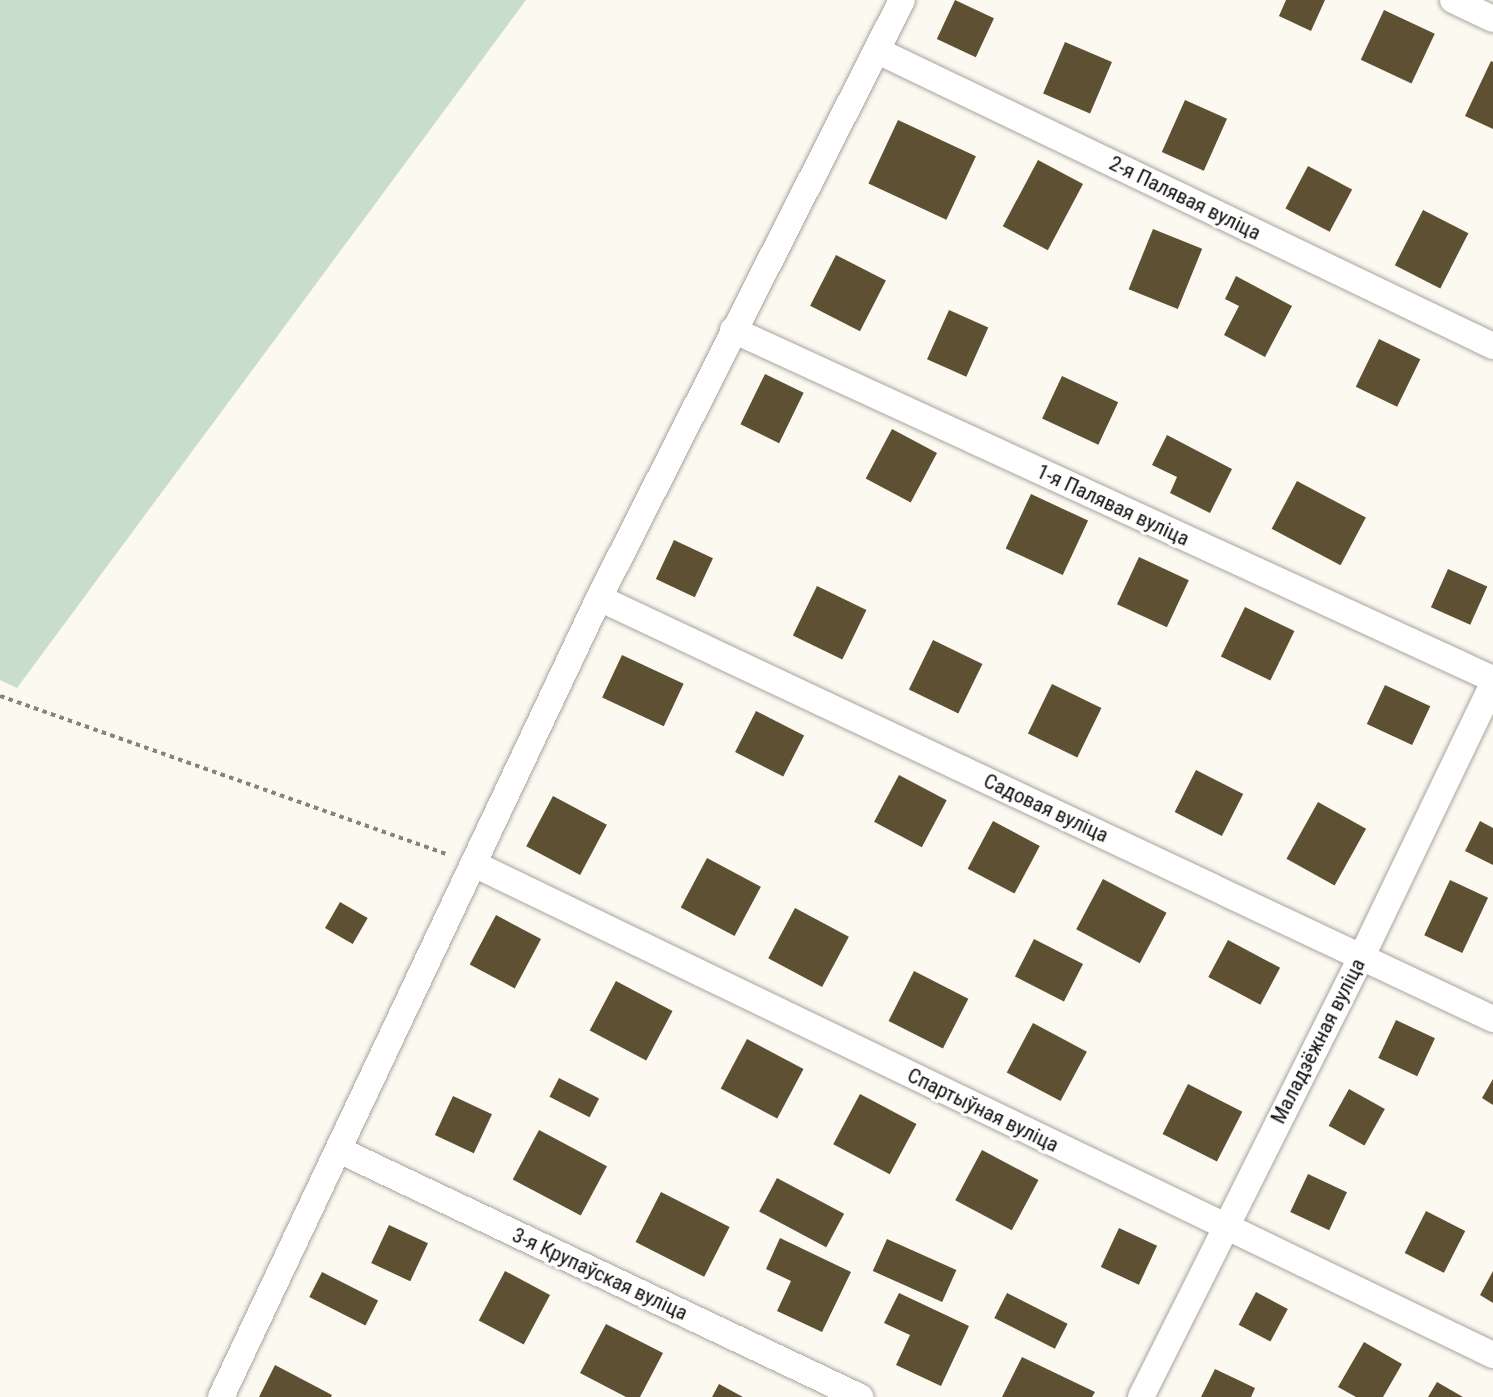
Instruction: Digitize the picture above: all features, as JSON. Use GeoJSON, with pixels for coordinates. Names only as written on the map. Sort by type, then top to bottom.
{"type":"FeatureCollection","features":[{"type":"Feature","properties":{"kind":"street"},"geometry":{"type":"LineString","coordinates":[[221,1397],[599,598],[902,0]]}},
{"type":"Feature","properties":{"kind":"street"},"geometry":{"type":"LineString","coordinates":[[1454,0],[1493,19]]}},
{"type":"Feature","properties":{"kind":"street","name":"2-я Палявая вуліца"},"geometry":{"type":"LineString","coordinates":[[878,51],[1493,346]]}},
{"type":"Feature","properties":{"kind":"street","name":"1-я Палявая вуліца"},"geometry":{"type":"LineString","coordinates":[[733,330],[1493,679]]}},
{"type":"Feature","properties":{"kind":"street","name":"Садовая вуліца"},"geometry":{"type":"LineString","coordinates":[[599,598],[1493,1019]]}},
{"type":"Feature","properties":{"kind":"street","name":"Маладзёжная вуліца"},"geometry":{"type":"LineString","coordinates":[[1141,1397],[1224,1226],[1362,956],[1493,684]]}},
{"type":"Feature","properties":{"kind":"street","name":"Спартыўная вуліца"},"geometry":{"type":"LineString","coordinates":[[474,864],[1493,1356]]}},
{"type":"Feature","properties":{"kind":"street","name":"3-я Крупаўская вуліца"},"geometry":{"type":"LineString","coordinates":[[339,1150],[860,1397]]}},
{"type":"Feature","properties":{"kind":"path"},"geometry":{"type":"LineString","coordinates":[[0,696],[474,864]]}},
{"type":"Feature","properties":{"kind":"green space"},"geometry":{"type":"Polygon","coordinates":[[[0,0],[526,0],[17,688],[0,680],[0,0]]]}},
{"type":"Feature","properties":{"kind":"building"},"geometry":{"type":"Polygon","coordinates":[[[955,0],[994,18],[976,57],[937,39],[955,0]]]}},
{"type":"Feature","properties":{"kind":"building"},"geometry":{"type":"Polygon","coordinates":[[[1286,0],[1325,0],[1311,31],[1279,16],[1286,0]]]}},
{"type":"Feature","properties":{"kind":"building"},"geometry":{"type":"Polygon","coordinates":[[[1384,10],[1435,34],[1412,84],[1361,60],[1384,10]]]}},
{"type":"Feature","properties":{"kind":"building"},"geometry":{"type":"Polygon","coordinates":[[[1065,42],[1112,62],[1090,113],[1043,94],[1065,42]]]}},
{"type":"Feature","properties":{"kind":"building"},"geometry":{"type":"Polygon","coordinates":[[[1491,61],[1493,62],[1493,129],[1465,116],[1491,61]]]}},
{"type":"Feature","properties":{"kind":"building"},"geometry":{"type":"Polygon","coordinates":[[[1185,100],[1227,119],[1204,171],[1162,152],[1185,100]]]}},
{"type":"Feature","properties":{"kind":"building"},"geometry":{"type":"Polygon","coordinates":[[[898,120],[976,156],[946,220],[868,183],[898,120]]]}},
{"type":"Feature","properties":{"kind":"building"},"geometry":{"type":"Polygon","coordinates":[[[1038,160],[1083,184],[1048,250],[1003,226],[1038,160]]]}},
{"type":"Feature","properties":{"kind":"building"},"geometry":{"type":"Polygon","coordinates":[[[1308,166],[1352,189],[1330,232],[1285,208],[1308,166]]]}},
{"type":"Feature","properties":{"kind":"building"},"geometry":{"type":"Polygon","coordinates":[[[1423,210],[1468,233],[1440,288],[1395,265],[1423,210]]]}},
{"type":"Feature","properties":{"kind":"building"},"geometry":{"type":"Polygon","coordinates":[[[1153,229],[1202,249],[1178,309],[1129,289],[1153,229]]]}},
{"type":"Feature","properties":{"kind":"building"},"geometry":{"type":"Polygon","coordinates":[[[836,255],[886,280],[860,331],[810,306],[836,255]]]}},
{"type":"Feature","properties":{"kind":"building"},"geometry":{"type":"Polygon","coordinates":[[[1236,276],[1292,306],[1265,357],[1224,335],[1239,306],[1225,299],[1236,276]]]}},
{"type":"Feature","properties":{"kind":"building"},"geometry":{"type":"Polygon","coordinates":[[[949,310],[988,327],[966,377],[927,359],[949,310]]]}},
{"type":"Feature","properties":{"kind":"building"},"geometry":{"type":"Polygon","coordinates":[[[1379,339],[1420,359],[1397,407],[1356,387],[1379,339]]]}},
{"type":"Feature","properties":{"kind":"building"},"geometry":{"type":"Polygon","coordinates":[[[765,374],[804,393],[779,443],[740,424],[765,374]]]}},
{"type":"Feature","properties":{"kind":"building"},"geometry":{"type":"Polygon","coordinates":[[[1062,376],[1118,402],[1098,445],[1042,419],[1062,376]]]}},
{"type":"Feature","properties":{"kind":"building"},"geometry":{"type":"Polygon","coordinates":[[[892,429],[937,453],[911,502],[866,478],[892,429]]]}},
{"type":"Feature","properties":{"kind":"building"},"geometry":{"type":"Polygon","coordinates":[[[1167,435],[1232,469],[1210,513],[1170,493],[1177,477],[1152,465],[1167,435]]]}},
{"type":"Feature","properties":{"kind":"building"},"geometry":{"type":"Polygon","coordinates":[[[1297,481],[1366,518],[1341,565],[1272,529],[1297,481]]]}},
{"type":"Feature","properties":{"kind":"building"},"geometry":{"type":"Polygon","coordinates":[[[1031,494],[1088,521],[1063,575],[1006,548],[1031,494]]]}},
{"type":"Feature","properties":{"kind":"building"},"geometry":{"type":"Polygon","coordinates":[[[674,540],[713,558],[695,597],[656,579],[674,540]]]}},
{"type":"Feature","properties":{"kind":"building"},"geometry":{"type":"Polygon","coordinates":[[[1139,557],[1189,580],[1167,627],[1117,604],[1139,557]]]}},
{"type":"Feature","properties":{"kind":"building"},"geometry":{"type":"Polygon","coordinates":[[[1448,569],[1487,586],[1470,625],[1431,607],[1448,569]]]}},
{"type":"Feature","properties":{"kind":"building"},"geometry":{"type":"Polygon","coordinates":[[[817,586],[866,610],[842,660],[793,635],[817,586]]]}},
{"type":"Feature","properties":{"kind":"building"},"geometry":{"type":"Polygon","coordinates":[[[1245,607],[1294,631],[1270,681],[1221,656],[1245,607]]]}},
{"type":"Feature","properties":{"kind":"building"},"geometry":{"type":"Polygon","coordinates":[[[933,640],[982,664],[958,714],[909,689],[933,640]]]}},
{"type":"Feature","properties":{"kind":"building"},"geometry":{"type":"Polygon","coordinates":[[[622,655],[684,684],[664,726],[602,698],[622,655]]]}},
{"type":"Feature","properties":{"kind":"building"},"geometry":{"type":"Polygon","coordinates":[[[1052,684],[1101,708],[1077,758],[1028,733],[1052,684]]]}},
{"type":"Feature","properties":{"kind":"building"},"geometry":{"type":"Polygon","coordinates":[[[1385,685],[1430,706],[1412,745],[1367,724],[1385,685]]]}},
{"type":"Feature","properties":{"kind":"building"},"geometry":{"type":"Polygon","coordinates":[[[756,711],[804,736],[783,777],[735,752],[756,711]]]}},
{"type":"Feature","properties":{"kind":"building"},"geometry":{"type":"Polygon","coordinates":[[[1196,770],[1243,794],[1222,836],[1175,812],[1196,770]]]}},
{"type":"Feature","properties":{"kind":"building"},"geometry":{"type":"Polygon","coordinates":[[[899,775],[947,800],[922,847],[874,822],[899,775]]]}},
{"type":"Feature","properties":{"kind":"building"},"geometry":{"type":"Polygon","coordinates":[[[553,796],[607,825],[580,875],[526,846],[553,796]]]}},
{"type":"Feature","properties":{"kind":"building"},"geometry":{"type":"Polygon","coordinates":[[[1318,802],[1366,829],[1335,886],[1286,859],[1318,802]]]}},
{"type":"Feature","properties":{"kind":"building"},"geometry":{"type":"Polygon","coordinates":[[[993,821],[1040,846],[1014,894],[968,869],[993,821]]]}},
{"type":"Feature","properties":{"kind":"building"},"geometry":{"type":"Polygon","coordinates":[[[1480,821],[1493,828],[1493,865],[1465,851],[1480,821]]]}},
{"type":"Feature","properties":{"kind":"building"},"geometry":{"type":"Polygon","coordinates":[[[707,858],[761,887],[735,936],[681,907],[707,858]]]}},
{"type":"Feature","properties":{"kind":"building"},"geometry":{"type":"Polygon","coordinates":[[[1103,879],[1167,913],[1140,963],[1076,929],[1103,879]]]}},
{"type":"Feature","properties":{"kind":"building"},"geometry":{"type":"Polygon","coordinates":[[[1450,880],[1488,898],[1462,953],[1424,935],[1450,880]]]}},
{"type":"Feature","properties":{"kind":"building"},"geometry":{"type":"Polygon","coordinates":[[[340,902],[368,918],[353,944],[325,928],[340,902]]]}},
{"type":"Feature","properties":{"kind":"building"},"geometry":{"type":"Polygon","coordinates":[[[795,908],[849,937],[822,987],[768,958],[795,908]]]}},
{"type":"Feature","properties":{"kind":"building"},"geometry":{"type":"Polygon","coordinates":[[[496,915],[541,939],[515,988],[470,964],[496,915]]]}},
{"type":"Feature","properties":{"kind":"building"},"geometry":{"type":"Polygon","coordinates":[[[1034,939],[1083,964],[1064,1001],[1015,976],[1034,939]]]}},
{"type":"Feature","properties":{"kind":"building"},"geometry":{"type":"Polygon","coordinates":[[[1228,940],[1280,968],[1260,1005],[1208,977],[1228,940]]]}},
{"type":"Feature","properties":{"kind":"building"},"geometry":{"type":"Polygon","coordinates":[[[914,971],[968,999],[943,1049],[889,1021],[914,971]]]}},
{"type":"Feature","properties":{"kind":"building"},"geometry":{"type":"Polygon","coordinates":[[[616,981],[673,1011],[646,1060],[590,1030],[616,981]]]}},
{"type":"Feature","properties":{"kind":"building"},"geometry":{"type":"Polygon","coordinates":[[[1396,1020],[1435,1038],[1417,1076],[1378,1058],[1396,1020]]]}},
{"type":"Feature","properties":{"kind":"building"},"geometry":{"type":"Polygon","coordinates":[[[1033,1023],[1087,1052],[1061,1101],[1007,1072],[1033,1023]]]}},
{"type":"Feature","properties":{"kind":"building"},"geometry":{"type":"Polygon","coordinates":[[[747,1039],[804,1069],[777,1118],[721,1088],[747,1039]]]}},
{"type":"Feature","properties":{"kind":"building"},"geometry":{"type":"Polygon","coordinates":[[[559,1078],[599,1098],[590,1117],[549,1097],[559,1078]]]}},
{"type":"Feature","properties":{"kind":"building"},"geometry":{"type":"Polygon","coordinates":[[[1493,1079],[1493,1105],[1482,1098],[1493,1079]]]}},
{"type":"Feature","properties":{"kind":"building"},"geometry":{"type":"Polygon","coordinates":[[[1188,1084],[1242,1112],[1217,1162],[1163,1134],[1188,1084]]]}},
{"type":"Feature","properties":{"kind":"building"},"geometry":{"type":"Polygon","coordinates":[[[1349,1089],[1385,1109],[1364,1146],[1329,1126],[1349,1089]]]}},
{"type":"Feature","properties":{"kind":"building"},"geometry":{"type":"Polygon","coordinates":[[[860,1094],[917,1124],[890,1174],[833,1144],[860,1094]]]}},
{"type":"Feature","properties":{"kind":"building"},"geometry":{"type":"Polygon","coordinates":[[[453,1096],[492,1114],[474,1153],[435,1135],[453,1096]]]}},
{"type":"Feature","properties":{"kind":"building"},"geometry":{"type":"Polygon","coordinates":[[[539,1130],[607,1166],[581,1216],[513,1179],[539,1130]]]}},
{"type":"Feature","properties":{"kind":"building"},"geometry":{"type":"Polygon","coordinates":[[[982,1150],[1039,1180],[1012,1230],[955,1200],[982,1150]]]}},
{"type":"Feature","properties":{"kind":"building"},"geometry":{"type":"Polygon","coordinates":[[[1308,1174],[1347,1192],[1329,1230],[1290,1212],[1308,1174]]]}},
{"type":"Feature","properties":{"kind":"building"},"geometry":{"type":"Polygon","coordinates":[[[777,1178],[844,1214],[826,1247],[759,1212],[777,1178]]]}},
{"type":"Feature","properties":{"kind":"building"},"geometry":{"type":"Polygon","coordinates":[[[661,1192],[730,1227],[704,1277],[636,1242],[661,1192]]]}},
{"type":"Feature","properties":{"kind":"building"},"geometry":{"type":"Polygon","coordinates":[[[1426,1211],[1465,1231],[1444,1273],[1405,1253],[1426,1211]]]}},
{"type":"Feature","properties":{"kind":"building"},"geometry":{"type":"Polygon","coordinates":[[[389,1225],[428,1243],[410,1281],[371,1263],[389,1225]]]}},
{"type":"Feature","properties":{"kind":"building"},"geometry":{"type":"Polygon","coordinates":[[[1119,1228],[1157,1246],[1139,1285],[1101,1267],[1119,1228]]]}},
{"type":"Feature","properties":{"kind":"building"},"geometry":{"type":"Polygon","coordinates":[[[780,1238],[851,1272],[822,1332],[777,1311],[791,1281],[766,1269],[780,1238]]]}},
{"type":"Feature","properties":{"kind":"building"},"geometry":{"type":"Polygon","coordinates":[[[887,1239],[956,1270],[942,1302],[873,1271],[887,1239]]]}},
{"type":"Feature","properties":{"kind":"building"},"geometry":{"type":"Polygon","coordinates":[[[505,1271],[550,1295],[524,1344],[479,1320],[505,1271]]]}},
{"type":"Feature","properties":{"kind":"building"},"geometry":{"type":"Polygon","coordinates":[[[1493,1271],[1493,1303],[1480,1295],[1493,1271]]]}},
{"type":"Feature","properties":{"kind":"building"},"geometry":{"type":"Polygon","coordinates":[[[322,1272],[378,1301],[365,1326],[309,1297],[322,1272]]]}},
{"type":"Feature","properties":{"kind":"building"},"geometry":{"type":"Polygon","coordinates":[[[1256,1292],[1288,1309],[1270,1342],[1239,1325],[1256,1292]]]}},
{"type":"Feature","properties":{"kind":"building"},"geometry":{"type":"Polygon","coordinates":[[[899,1293],[969,1326],[941,1386],[896,1365],[910,1335],[884,1323],[899,1293]]]}},
{"type":"Feature","properties":{"kind":"building"},"geometry":{"type":"Polygon","coordinates":[[[1007,1293],[1068,1324],[1055,1349],[994,1318],[1007,1293]]]}},
{"type":"Feature","properties":{"kind":"building"},"geometry":{"type":"Polygon","coordinates":[[[606,1324],[663,1353],[640,1397],[626,1397],[580,1373],[606,1324]]]}},
{"type":"Feature","properties":{"kind":"building"},"geometry":{"type":"Polygon","coordinates":[[[1364,1342],[1402,1364],[1383,1397],[1356,1397],[1338,1387],[1364,1342]]]}},
{"type":"Feature","properties":{"kind":"building"},"geometry":{"type":"Polygon","coordinates":[[[1022,1357],[1095,1392],[1092,1397],[1002,1397],[1022,1357]]]}},
{"type":"Feature","properties":{"kind":"building"},"geometry":{"type":"Polygon","coordinates":[[[275,1365],[332,1395],[331,1397],[259,1397],[275,1365]]]}},
{"type":"Feature","properties":{"kind":"building"},"geometry":{"type":"Polygon","coordinates":[[[1215,1369],[1255,1388],[1251,1397],[1201,1397],[1215,1369]]]}},
{"type":"Feature","properties":{"kind":"building"},"geometry":{"type":"Polygon","coordinates":[[[1437,1382],[1463,1397],[1428,1397],[1437,1382]]]}},
{"type":"Feature","properties":{"kind":"building"},"geometry":{"type":"Polygon","coordinates":[[[719,1384],[743,1397],[712,1397],[719,1384]]]}}]}
